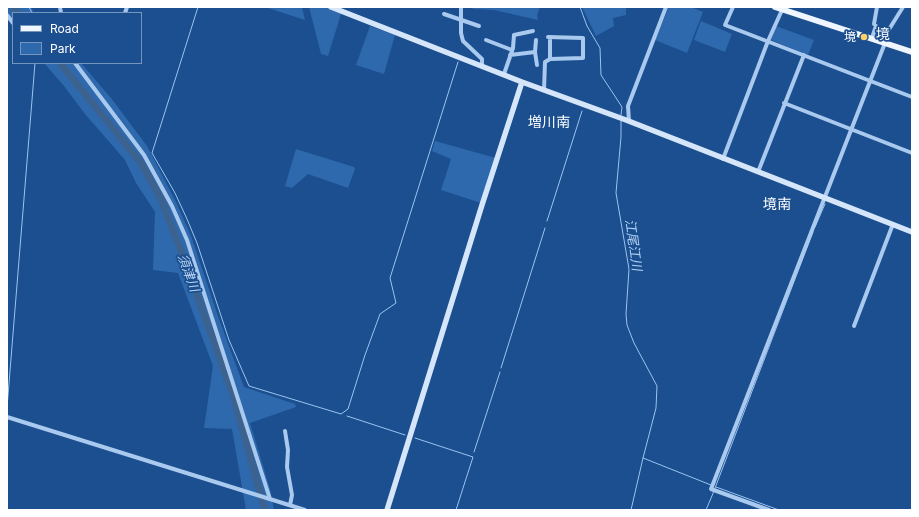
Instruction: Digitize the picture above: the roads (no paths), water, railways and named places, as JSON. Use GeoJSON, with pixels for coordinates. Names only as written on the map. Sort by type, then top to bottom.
{"type":"FeatureCollection","features":[{"type":"Feature","properties":{"kind":"main road"},"geometry":{"type":"LineString","coordinates":[[774,7],[912,52]]}},
{"type":"Feature","properties":{"kind":"street"},"geometry":{"type":"LineString","coordinates":[[331,7],[912,232]]}},
{"type":"Feature","properties":{"kind":"street"},"geometry":{"type":"LineString","coordinates":[[461,7],[460,20],[463,41],[482,59],[482,65]]}},
{"type":"Feature","properties":{"kind":"street"},"geometry":{"type":"LineString","coordinates":[[628,121],[628,106],[666,7]]}},
{"type":"Feature","properties":{"kind":"street"},"geometry":{"type":"LineString","coordinates":[[733,7],[725,25],[912,97]]}},
{"type":"Feature","properties":{"kind":"street"},"geometry":{"type":"LineString","coordinates":[[872,38],[877,7]]}},
{"type":"Feature","properties":{"kind":"street"},"geometry":{"type":"LineString","coordinates":[[888,31],[902,7]]}},
{"type":"Feature","properties":{"kind":"street"},"geometry":{"type":"LineString","coordinates":[[723,159],[768,41],[782,10]]}},
{"type":"Feature","properties":{"kind":"street"},"geometry":{"type":"LineString","coordinates":[[444,14],[479,26]]}},
{"type":"Feature","properties":{"kind":"street"},"geometry":{"type":"LineString","coordinates":[[504,74],[512,50],[514,35],[533,31]]}},
{"type":"Feature","properties":{"kind":"street"},"geometry":{"type":"LineString","coordinates":[[544,90],[545,62],[550,59],[583,58],[583,38],[549,37],[550,59]]}},
{"type":"Feature","properties":{"kind":"street"},"geometry":{"type":"LineString","coordinates":[[486,40],[512,50]]}},
{"type":"Feature","properties":{"kind":"street"},"geometry":{"type":"LineString","coordinates":[[536,40],[535,52],[537,65]]}},
{"type":"Feature","properties":{"kind":"street"},"geometry":{"type":"LineString","coordinates":[[769,510],[711,489],[886,43]]}},
{"type":"Feature","properties":{"kind":"street"},"geometry":{"type":"LineString","coordinates":[[510,56],[535,52]]}},
{"type":"Feature","properties":{"kind":"street"},"geometry":{"type":"LineString","coordinates":[[758,172],[804,55]]}},
{"type":"Feature","properties":{"kind":"street"},"geometry":{"type":"LineString","coordinates":[[76,64],[144,155],[175,213],[187,240],[270,499]]}},
{"type":"Feature","properties":{"kind":"street"},"geometry":{"type":"LineString","coordinates":[[387,510],[522,82]]}},
{"type":"Feature","properties":{"kind":"street"},"geometry":{"type":"LineString","coordinates":[[784,103],[912,153]]}},
{"type":"Feature","properties":{"kind":"street"},"geometry":{"type":"LineString","coordinates":[[854,326],[892,224]]}},
{"type":"Feature","properties":{"kind":"street"},"geometry":{"type":"LineString","coordinates":[[7,417],[305,510]]}},
{"type":"Feature","properties":{"kind":"street"},"geometry":{"type":"LineString","coordinates":[[284,431],[288,450],[286,467],[292,495],[290,505]]}},
{"type":"Feature","properties":{"kind":"waterway","name":"須津川"},"geometry":{"type":"LineString","coordinates":[[13,7],[17,12]]}},
{"type":"Feature","properties":{"kind":"waterway"},"geometry":{"type":"LineString","coordinates":[[29,7],[32,12]]}},
{"type":"Feature","properties":{"kind":"waterway"},"geometry":{"type":"LineString","coordinates":[[198,7],[152,153],[175,193],[197,243],[229,340],[249,386],[341,414],[348,409],[380,314],[396,303],[390,278],[458,62]]}},
{"type":"Feature","properties":{"kind":"waterway","name":"江尾江川"},"geometry":{"type":"LineString","coordinates":[[580,7],[587,26],[600,48],[601,75],[622,107],[621,115]]}},
{"type":"Feature","properties":{"kind":"waterway"},"geometry":{"type":"LineString","coordinates":[[7,408],[35,64]]}},
{"type":"Feature","properties":{"kind":"waterway","name":"須津川"},"geometry":{"type":"LineString","coordinates":[[61,64],[141,163],[161,199],[188,269],[233,395],[265,510]]}},
{"type":"Feature","properties":{"kind":"waterway"},"geometry":{"type":"LineString","coordinates":[[547,221],[582,111]]}},
{"type":"Feature","properties":{"kind":"waterway","name":"江尾江川"},"geometry":{"type":"LineString","coordinates":[[621,121],[616,193],[629,269],[626,314],[627,325],[634,343],[657,386],[656,408],[631,510]]}},
{"type":"Feature","properties":{"kind":"waterway"},"geometry":{"type":"LineString","coordinates":[[815,227],[825,204]]}},
{"type":"Feature","properties":{"kind":"waterway"},"geometry":{"type":"LineString","coordinates":[[501,368],[545,228]]}},
{"type":"Feature","properties":{"kind":"waterway"},"geometry":{"type":"LineString","coordinates":[[715,488],[813,232]]}},
{"type":"Feature","properties":{"kind":"waterway"},"geometry":{"type":"LineString","coordinates":[[474,452],[500,372]]}},
{"type":"Feature","properties":{"kind":"waterway"},"geometry":{"type":"LineString","coordinates":[[347,416],[405,435]]}},
{"type":"Feature","properties":{"kind":"waterway"},"geometry":{"type":"LineString","coordinates":[[415,438],[473,457],[456,510]]}},
{"type":"Feature","properties":{"kind":"waterway"},"geometry":{"type":"LineString","coordinates":[[643,458],[711,485]]}},
{"type":"Feature","properties":{"kind":"waterway"},"geometry":{"type":"LineString","coordinates":[[716,487],[779,510]]}},
{"type":"Feature","properties":{"kind":"waterway"},"geometry":{"type":"LineString","coordinates":[[706,510],[714,491]]}},
{"type":"Feature","properties":{"kind":"place","name":"境"},"geometry":{"type":"Point","coordinates":[864,37]}},
{"type":"Feature","properties":{"kind":"district","name":"境"},"geometry":{"type":"Point","coordinates":[883,35]}},
{"type":"Feature","properties":{"kind":"district","name":"増川南"},"geometry":{"type":"Point","coordinates":[549,123]}},
{"type":"Feature","properties":{"kind":"district","name":"境南"},"geometry":{"type":"Point","coordinates":[777,205]}}]}
